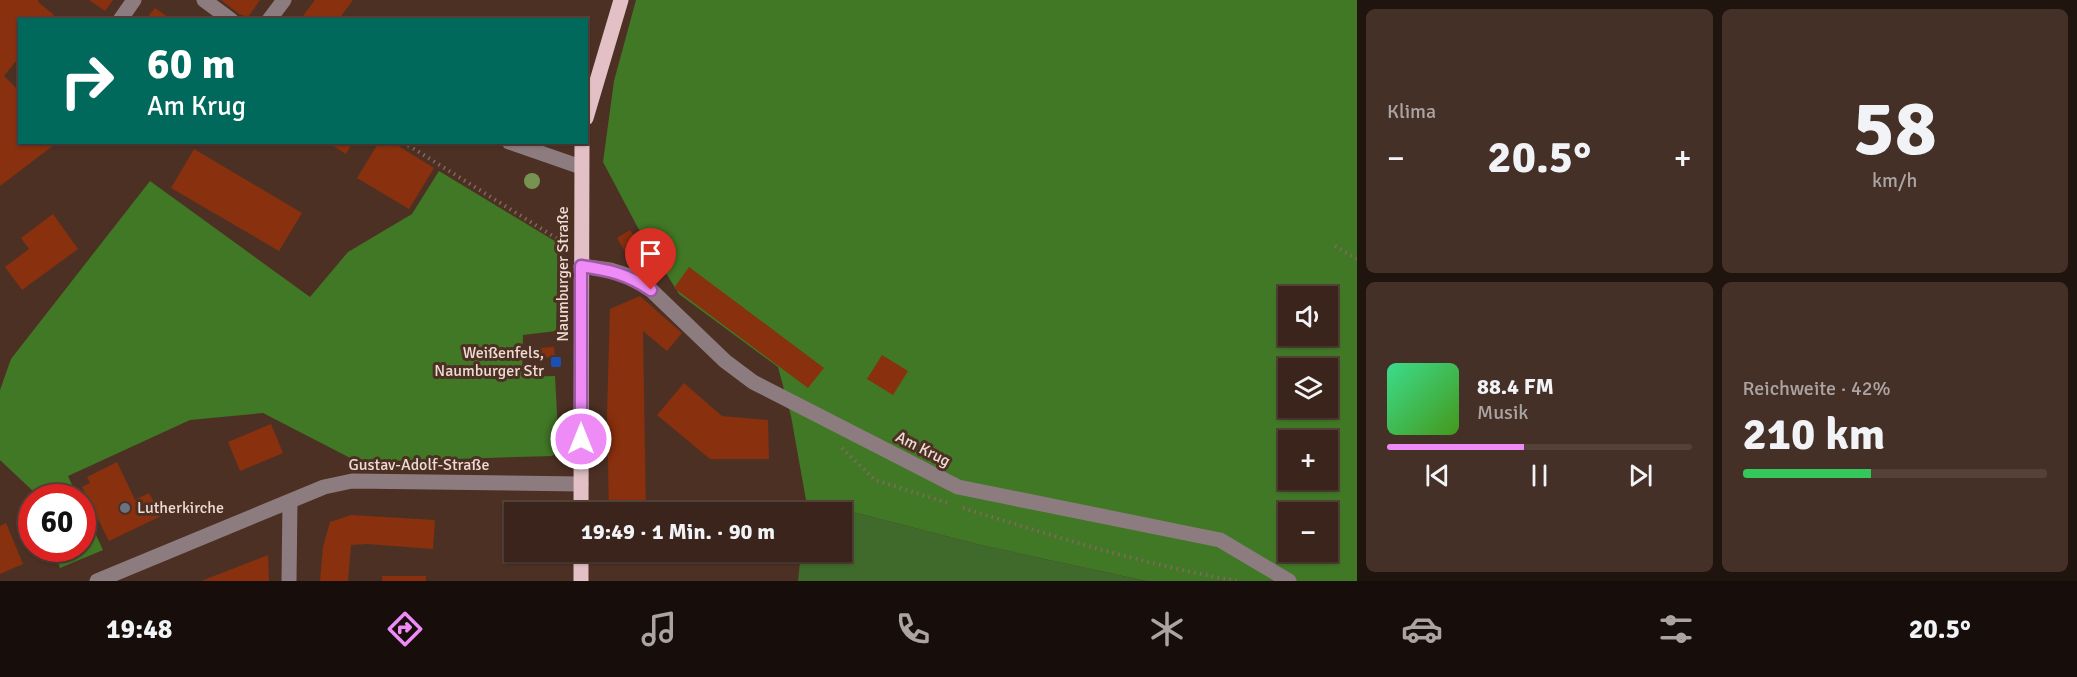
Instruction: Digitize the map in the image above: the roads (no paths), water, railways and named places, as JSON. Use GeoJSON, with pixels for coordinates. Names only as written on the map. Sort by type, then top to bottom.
{"type":"FeatureCollection","features":[{"type":"Feature","properties":{"kind":"main road"},"geometry":{"type":"LineString","coordinates":[[588,111],[621,0]]}},
{"type":"Feature","properties":{"kind":"main road","name":"Naumburger Straße"},"geometry":{"type":"LineString","coordinates":[[581,502],[582,144]]}},
{"type":"Feature","properties":{"kind":"main road"},"geometry":{"type":"LineString","coordinates":[[580,562],[580,581]]}},
{"type":"Feature","properties":{"kind":"street"},"geometry":{"type":"LineString","coordinates":[[121,18],[134,0]]}},
{"type":"Feature","properties":{"kind":"street"},"geometry":{"type":"LineString","coordinates":[[204,0],[228,18]]}},
{"type":"Feature","properties":{"kind":"street"},"geometry":{"type":"LineString","coordinates":[[270,18],[284,0]]}},
{"type":"Feature","properties":{"kind":"street"},"geometry":{"type":"LineString","coordinates":[[515,144],[581,167]]}},
{"type":"Feature","properties":{"kind":"street","name":"Am Krug"},"geometry":{"type":"LineString","coordinates":[[581,266],[610,270],[632,278],[651,290],[725,361],[753,382],[958,487],[1220,540],[1289,581]]}},
{"type":"Feature","properties":{"kind":"street","name":"Gustav-Adolf-Straße"},"geometry":{"type":"LineString","coordinates":[[97,581],[290,501],[324,488],[352,481],[581,484]]}},
{"type":"Feature","properties":{"kind":"street"},"geometry":{"type":"LineString","coordinates":[[290,501],[290,581]]}},
{"type":"Feature","properties":{"kind":"place","name":"Weißenfels, Naumburger Str"},"geometry":{"type":"Point","coordinates":[556,362]}},
{"type":"Feature","properties":{"kind":"place","name":"Lutherkirche"},"geometry":{"type":"Point","coordinates":[125,508]}}]}
